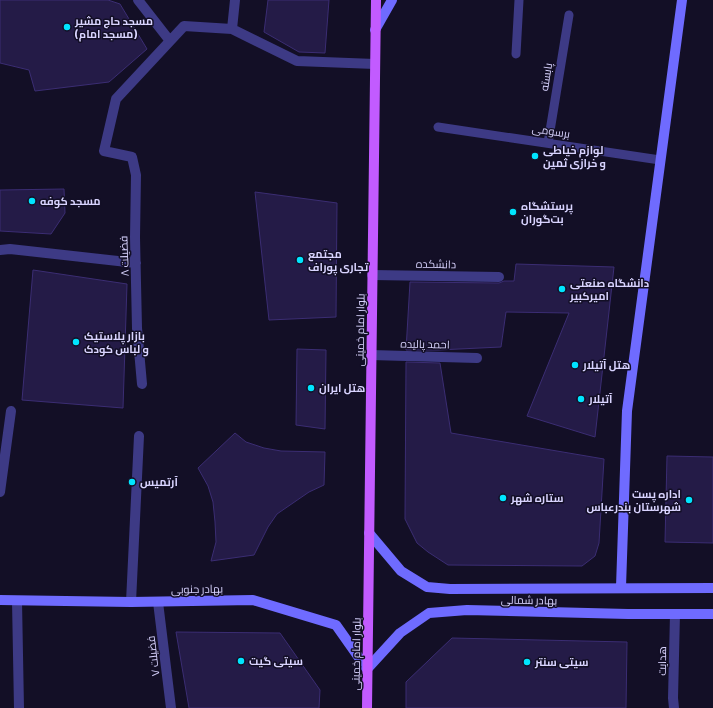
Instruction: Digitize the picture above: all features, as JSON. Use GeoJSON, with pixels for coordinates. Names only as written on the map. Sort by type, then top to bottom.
{"type":"FeatureCollection","features":[{"type":"Feature","properties":{"kind":"main road","name":"بلوار امام خمینی"},"geometry":{"type":"LineString","coordinates":[[367,708],[376,0]]}},
{"type":"Feature","properties":{"kind":"main road"},"geometry":{"type":"LineString","coordinates":[[375,30],[392,0]]}},
{"type":"Feature","properties":{"kind":"main road"},"geometry":{"type":"LineString","coordinates":[[621,587],[627,411],[682,0]]}},
{"type":"Feature","properties":{"kind":"main road","name":"بهادر شمالی"},"geometry":{"type":"LineString","coordinates":[[369,533],[400,571],[427,587],[450,589],[621,587],[713,588]]}},
{"type":"Feature","properties":{"kind":"main road","name":"بهادر جنوبی"},"geometry":{"type":"LineString","coordinates":[[0,600],[158,602],[253,600],[336,625],[368,669]]}},
{"type":"Feature","properties":{"kind":"main road","name":"بهادر شمالی"},"geometry":{"type":"LineString","coordinates":[[368,669],[400,633],[429,613],[467,610],[628,614],[713,614]]}},
{"type":"Feature","properties":{"kind":"street"},"geometry":{"type":"LineString","coordinates":[[138,0],[170,41],[184,26],[232,29],[298,60],[375,64]]}},
{"type":"Feature","properties":{"kind":"street"},"geometry":{"type":"LineString","coordinates":[[232,29],[235,0]]}},
{"type":"Feature","properties":{"kind":"street","name":"فضیلت ۸"},"geometry":{"type":"LineString","coordinates":[[142,384],[136,328],[136,175],[132,157],[104,151],[116,99],[170,41]]}},
{"type":"Feature","properties":{"kind":"street"},"geometry":{"type":"LineString","coordinates":[[0,250],[136,263]]}},
{"type":"Feature","properties":{"kind":"street","name":"دانشکده"},"geometry":{"type":"LineString","coordinates":[[372,274],[499,277]]}},
{"type":"Feature","properties":{"kind":"street","name":"احمد پالیده"},"geometry":{"type":"LineString","coordinates":[[371,355],[477,358]]}},
{"type":"Feature","properties":{"kind":"street"},"geometry":{"type":"LineString","coordinates":[[0,492],[11,411]]}},
{"type":"Feature","properties":{"kind":"street"},"geometry":{"type":"LineString","coordinates":[[131,602],[139,436]]}},
{"type":"Feature","properties":{"kind":"street"},"geometry":{"type":"LineString","coordinates":[[17,600],[19,708]]}},
{"type":"Feature","properties":{"kind":"street","name":"فضیلت ۷"},"geometry":{"type":"LineString","coordinates":[[158,602],[171,708]]}},
{"type":"Feature","properties":{"kind":"street","name":"هدایت"},"geometry":{"type":"LineString","coordinates":[[674,708],[675,614]]}},
{"type":"Feature","properties":{"kind":"lane"},"geometry":{"type":"LineString","coordinates":[[516,54],[519,0]]}},
{"type":"Feature","properties":{"kind":"lane","name":"پابسته"},"geometry":{"type":"LineString","coordinates":[[548,143],[569,15]]}},
{"type":"Feature","properties":{"kind":"lane","name":"برسومی"},"geometry":{"type":"LineString","coordinates":[[438,127],[660,160]]}},
{"type":"Feature","properties":{"kind":"building","name":"مسجد حاج مشیر (مسجد امام)"},"geometry":{"type":"Polygon","coordinates":[[[0,0],[108,0],[120,4],[147,49],[109,82],[35,91],[29,70],[0,63],[0,0]]]}},
{"type":"Feature","properties":{"kind":"building"},"geometry":{"type":"Polygon","coordinates":[[[268,0],[329,0],[325,53],[299,52],[264,32],[268,0]]]}},
{"type":"Feature","properties":{"kind":"building","name":"مسجد کوفه"},"geometry":{"type":"Polygon","coordinates":[[[64,189],[65,213],[51,234],[0,231],[0,190],[64,189]]]}},
{"type":"Feature","properties":{"kind":"building","name":"مجتمع تجاری پوراف"},"geometry":{"type":"Polygon","coordinates":[[[255,192],[337,203],[336,317],[269,320],[255,192]]]}},
{"type":"Feature","properties":{"kind":"building"},"geometry":{"type":"Polygon","coordinates":[[[516,264],[614,267],[595,437],[527,416],[569,313],[506,312],[501,347],[406,350],[410,282],[499,283],[504,281],[514,281],[516,264]]]}},
{"type":"Feature","properties":{"kind":"building","name":"بازار پلاستیک و لباس کودک"},"geometry":{"type":"Polygon","coordinates":[[[33,270],[127,284],[123,408],[22,400],[33,270]]]}},
{"type":"Feature","properties":{"kind":"building","name":"هتل ایران"},"geometry":{"type":"Polygon","coordinates":[[[297,349],[326,350],[325,429],[296,425],[297,349]]]}},
{"type":"Feature","properties":{"kind":"building","name":"ستاره شهر"},"geometry":{"type":"Polygon","coordinates":[[[406,362],[440,363],[451,433],[604,459],[599,543],[595,556],[582,566],[448,565],[417,543],[405,519],[406,362]]]}},
{"type":"Feature","properties":{"kind":"building"},"geometry":{"type":"Polygon","coordinates":[[[235,433],[246,442],[264,448],[281,451],[325,452],[324,485],[309,492],[277,514],[268,527],[254,555],[211,561],[216,542],[213,502],[208,486],[198,468],[235,433]]]}},
{"type":"Feature","properties":{"kind":"building","name":"اداره پست شهرستان بندرعباس"},"geometry":{"type":"Polygon","coordinates":[[[667,456],[713,457],[713,543],[665,542],[667,456]]]}},
{"type":"Feature","properties":{"kind":"building","name":"سیتی گیت"},"geometry":{"type":"Polygon","coordinates":[[[176,632],[280,633],[320,690],[319,708],[189,708],[176,632]]]}},
{"type":"Feature","properties":{"kind":"building","name":"سیتی سنتر"},"geometry":{"type":"Polygon","coordinates":[[[452,638],[627,642],[626,708],[406,708],[406,682],[452,638]]]}},
{"type":"Feature","properties":{"kind":"place","name":"مسجد حاج مشیر (مسجد امام)"},"geometry":{"type":"Point","coordinates":[67,27]}},
{"type":"Feature","properties":{"kind":"place","name":"لوازم خیاطی و خرازی ثمین"},"geometry":{"type":"Point","coordinates":[535,156]}},
{"type":"Feature","properties":{"kind":"place","name":"مسجد کوفه"},"geometry":{"type":"Point","coordinates":[32,201]}},
{"type":"Feature","properties":{"kind":"place","name":"پرستشگاه بت‌گوران"},"geometry":{"type":"Point","coordinates":[513,212]}},
{"type":"Feature","properties":{"kind":"place","name":"مجتمع تجاری پوراف"},"geometry":{"type":"Point","coordinates":[300,260]}},
{"type":"Feature","properties":{"kind":"place","name":"دانشگاه صنعتی امیرکبیر"},"geometry":{"type":"Point","coordinates":[562,289]}},
{"type":"Feature","properties":{"kind":"place","name":"بازار پلاستیک و لباس کودک"},"geometry":{"type":"Point","coordinates":[76,342]}},
{"type":"Feature","properties":{"kind":"place","name":"هتل آتیلار"},"geometry":{"type":"Point","coordinates":[575,365]}},
{"type":"Feature","properties":{"kind":"place","name":"هتل ایران"},"geometry":{"type":"Point","coordinates":[311,388]}},
{"type":"Feature","properties":{"kind":"place","name":"آتیلار"},"geometry":{"type":"Point","coordinates":[581,399]}},
{"type":"Feature","properties":{"kind":"place","name":"آرتمیس"},"geometry":{"type":"Point","coordinates":[132,482]}},
{"type":"Feature","properties":{"kind":"place","name":"ستاره شهر"},"geometry":{"type":"Point","coordinates":[503,498]}},
{"type":"Feature","properties":{"kind":"place","name":"اداره پست شهرستان بندرعباس"},"geometry":{"type":"Point","coordinates":[689,500]}},
{"type":"Feature","properties":{"kind":"place","name":"سیتی گیت"},"geometry":{"type":"Point","coordinates":[241,661]}},
{"type":"Feature","properties":{"kind":"place","name":"سیتی سنتر"},"geometry":{"type":"Point","coordinates":[527,662]}}]}
